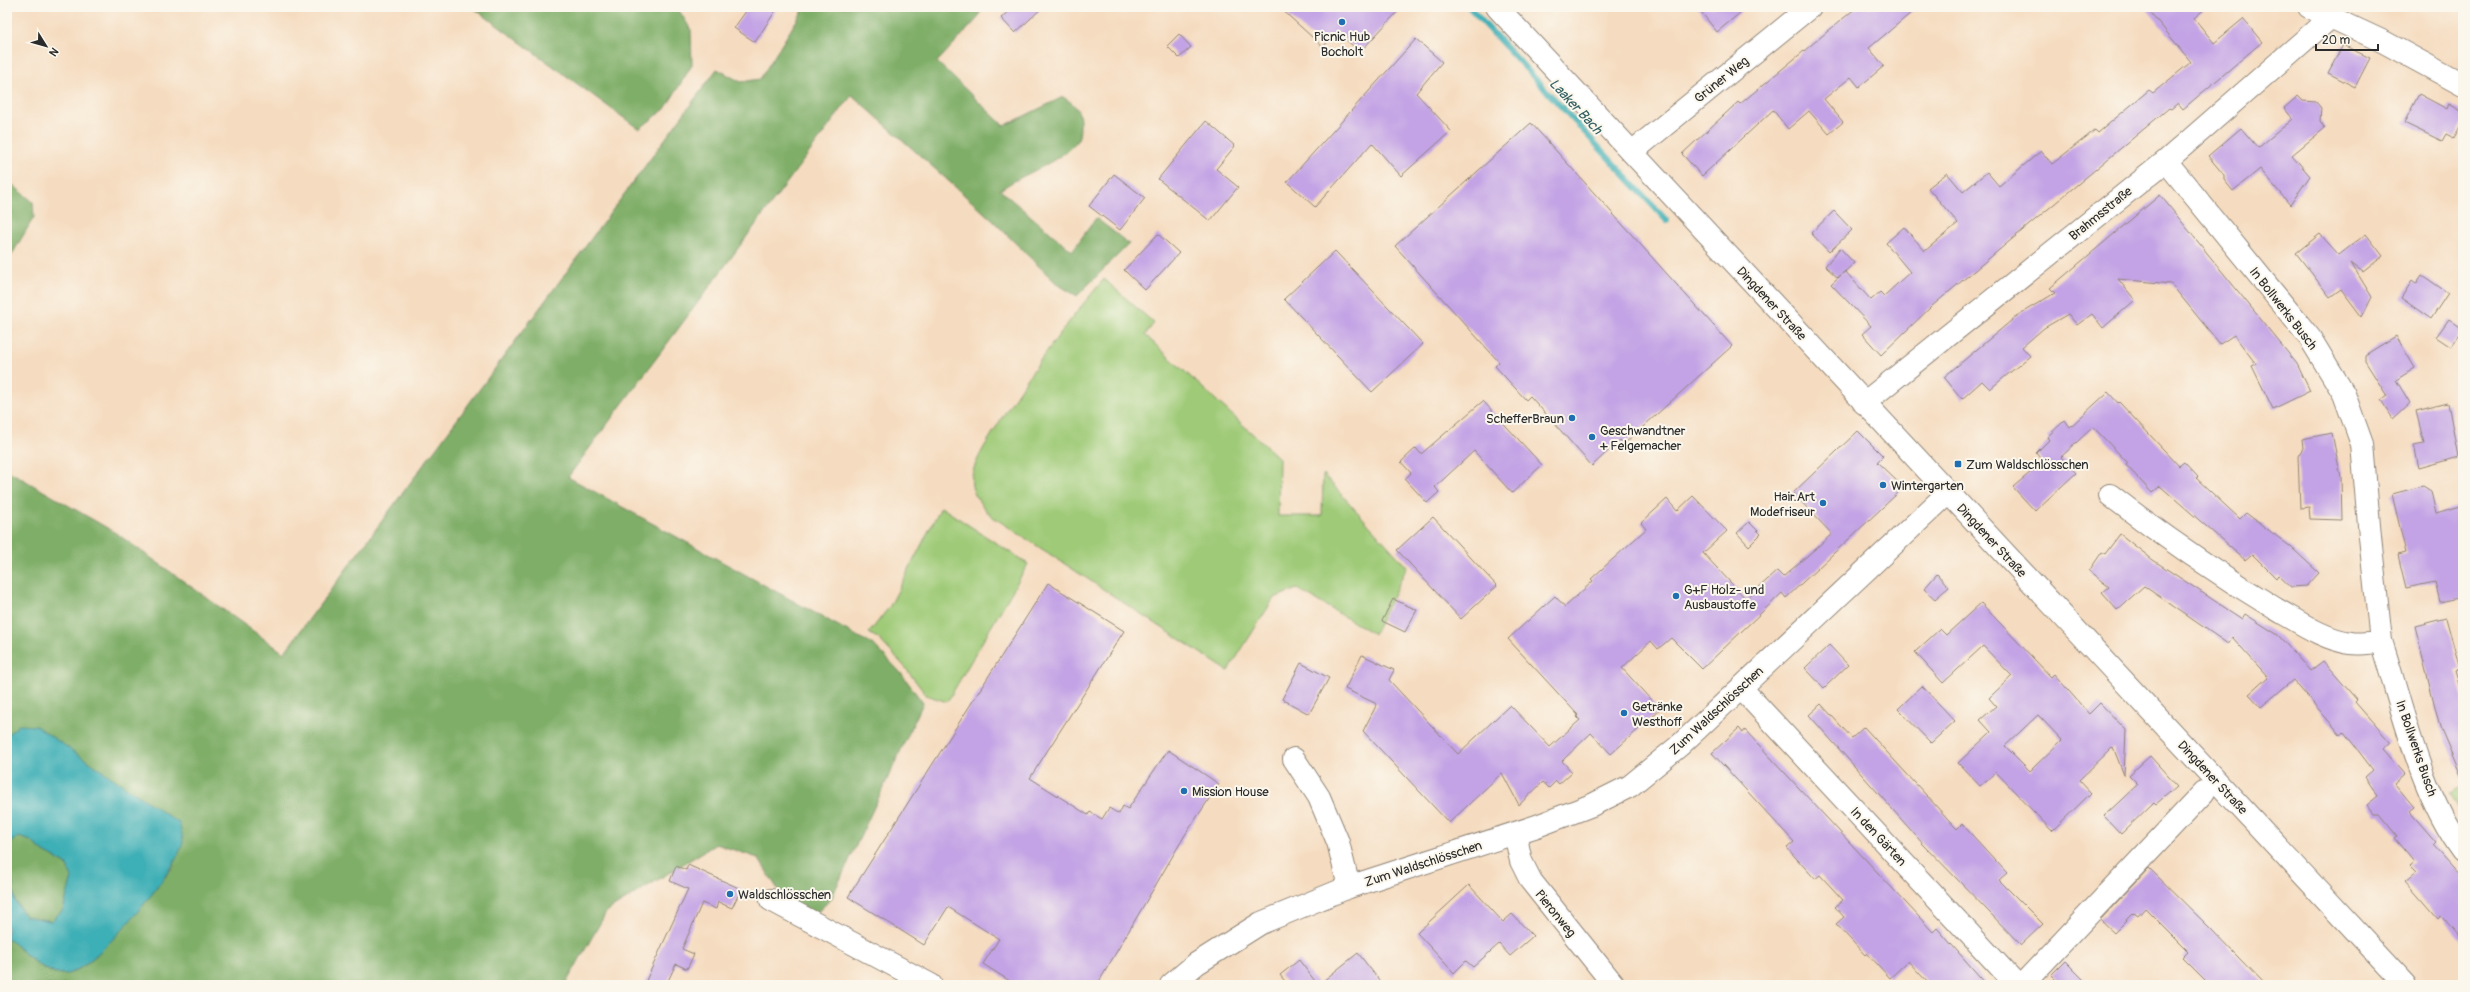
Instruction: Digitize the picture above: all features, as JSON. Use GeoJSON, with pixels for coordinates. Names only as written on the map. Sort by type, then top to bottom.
{"type":"FeatureCollection","features":[{"type":"Feature","properties":{"kind":"street","name":"Dingdener Straße"},"geometry":{"type":"LineString","coordinates":[[1497,7],[2406,985]]}},
{"type":"Feature","properties":{"kind":"street","name":"Grüner Weg"},"geometry":{"type":"LineString","coordinates":[[1632,152],[1810,7]]}},
{"type":"Feature","properties":{"kind":"street"},"geometry":{"type":"LineString","coordinates":[[2309,7],[2384,42],[2463,85]]}},
{"type":"Feature","properties":{"kind":"street","name":"Brahmsstraße"},"geometry":{"type":"LineString","coordinates":[[1864,403],[2166,161],[2331,17]]}},
{"type":"Feature","properties":{"kind":"street","name":"In Bollwerks Busch"},"geometry":{"type":"LineString","coordinates":[[2166,161],[2310,338],[2344,394],[2362,444],[2370,537],[2382,641],[2420,763],[2436,802],[2463,851]]}},
{"type":"Feature","properties":{"kind":"street","name":"Zum Waldschlösschen"},"geometry":{"type":"LineString","coordinates":[[1171,985],[1196,964],[1261,923],[1349,887],[1515,833],[1592,806],[1630,786],[1679,746],[1948,493]]}},
{"type":"Feature","properties":{"kind":"street"},"geometry":{"type":"LineString","coordinates":[[2110,494],[2179,548],[2225,579],[2301,623],[2326,635],[2351,643],[2382,641]]}},
{"type":"Feature","properties":{"kind":"street","name":"In den Gärten"},"geometry":{"type":"LineString","coordinates":[[1741,688],[2017,985]]}},
{"type":"Feature","properties":{"kind":"street","name":"Zum Waldschlösschen"},"geometry":{"type":"LineString","coordinates":[[1294,759],[1319,797],[1338,842],[1349,887]]}},
{"type":"Feature","properties":{"kind":"street"},"geometry":{"type":"LineString","coordinates":[[2022,985],[2204,792]]}},
{"type":"Feature","properties":{"kind":"street","name":"Pieronweg"},"geometry":{"type":"LineString","coordinates":[[1515,833],[1521,861],[1531,881],[1614,985]]}},
{"type":"Feature","properties":{"kind":"street"},"geometry":{"type":"LineString","coordinates":[[771,900],[931,985]]}},
{"type":"Feature","properties":{"kind":"green space"},"geometry":{"type":"Polygon","coordinates":[[[472,7],[674,7],[680,12],[691,30],[692,65],[665,109],[639,129],[472,7]]]}},
{"type":"Feature","properties":{"kind":"green space"},"geometry":{"type":"Polygon","coordinates":[[[805,7],[982,7],[978,18],[937,62],[1004,126],[1063,97],[1076,107],[1080,119],[1079,137],[1071,147],[1053,161],[1000,190],[1072,251],[1096,218],[1129,244],[1077,296],[1057,284],[990,218],[852,95],[568,477],[875,646],[901,673],[923,703],[831,899],[802,927],[758,858],[716,844],[607,911],[565,985],[7,985],[7,938],[34,961],[49,971],[65,974],[76,970],[91,960],[123,928],[174,865],[19,725],[7,735],[7,470],[116,533],[284,653],[717,69],[741,82],[760,79],[805,7]]]}},
{"type":"Feature","properties":{"kind":"green space"},"geometry":{"type":"Polygon","coordinates":[[[7,180],[33,202],[34,217],[7,263],[7,180]]]}},
{"type":"Feature","properties":{"kind":"green space"},"geometry":{"type":"Polygon","coordinates":[[[1104,279],[1154,323],[1145,335],[1279,458],[1278,516],[1322,516],[1323,474],[1407,567],[1374,634],[1297,589],[1274,598],[1228,671],[990,515],[976,497],[972,487],[972,475],[982,451],[1007,409],[1033,371],[1060,333],[1104,279]]]}},
{"type":"Feature","properties":{"kind":"green space"},"geometry":{"type":"Polygon","coordinates":[[[941,507],[1028,564],[947,702],[926,695],[904,666],[879,639],[869,633],[890,606],[941,507]]]}},
{"type":"Feature","properties":{"kind":"green space"},"geometry":{"type":"Polygon","coordinates":[[[2463,786],[2463,816],[2450,793],[2463,786]]]}},
{"type":"Feature","properties":{"kind":"green space"},"geometry":{"type":"Polygon","coordinates":[[[19,837],[31,841],[44,852],[66,864],[72,878],[63,910],[51,921],[25,916],[15,901],[7,844],[19,837]]]}},
{"type":"Feature","properties":{"kind":"water"},"geometry":{"type":"Polygon","coordinates":[[[19,725],[36,726],[179,823],[182,834],[183,841],[178,854],[167,873],[133,918],[94,957],[77,970],[65,974],[57,973],[41,966],[7,938],[7,844],[7,735],[19,725]],[[19,837],[7,844],[15,901],[25,916],[51,921],[63,910],[72,877],[66,864],[44,852],[31,841],[19,837]]]}},
{"type":"Feature","properties":{"kind":"building"},"geometry":{"type":"Polygon","coordinates":[[[749,7],[778,7],[755,42],[734,28],[749,7]]]}},
{"type":"Feature","properties":{"kind":"building"},"geometry":{"type":"Polygon","coordinates":[[[1013,7],[1043,7],[1015,33],[1001,18],[1013,7]]]}},
{"type":"Feature","properties":{"kind":"building","name":"Picnic Hub Bocholt"},"geometry":{"type":"Polygon","coordinates":[[[1279,7],[1402,7],[1360,52],[1337,32],[1323,47],[1279,7]]]}},
{"type":"Feature","properties":{"kind":"building"},"geometry":{"type":"Polygon","coordinates":[[[1697,7],[1747,7],[1717,32],[1697,7]]]}},
{"type":"Feature","properties":{"kind":"building"},"geometry":{"type":"Polygon","coordinates":[[[1857,7],[1918,7],[1869,48],[1884,66],[1859,87],[1851,77],[1824,99],[1843,122],[1829,134],[1809,111],[1788,129],[1773,110],[1702,176],[1682,154],[1738,102],[1740,104],[1857,7]]]}},
{"type":"Feature","properties":{"kind":"building"},"geometry":{"type":"Polygon","coordinates":[[[2146,7],[2207,7],[2194,18],[2214,43],[2243,19],[2262,42],[2183,109],[2178,103],[2171,109],[2169,108],[1932,306],[1881,355],[1862,334],[1871,326],[1831,284],[1845,271],[1871,300],[1880,292],[1884,296],[1910,272],[1886,243],[1904,227],[1925,251],[1958,223],[1928,188],[1947,173],[1963,192],[1987,172],[1999,186],[2041,151],[2052,164],[2095,130],[2098,133],[2149,90],[2153,93],[2191,62],[2146,7]]]}},
{"type":"Feature","properties":{"kind":"building"},"geometry":{"type":"Polygon","coordinates":[[[1179,34],[1191,47],[1179,58],[1167,46],[1179,34]]]}},
{"type":"Feature","properties":{"kind":"building"},"geometry":{"type":"Polygon","coordinates":[[[1416,39],[1442,62],[1416,93],[1451,131],[1401,176],[1372,143],[1315,207],[1287,182],[1416,39]]]}},
{"type":"Feature","properties":{"kind":"building"},"geometry":{"type":"Polygon","coordinates":[[[2343,45],[2370,58],[2355,87],[2328,73],[2343,45]]]}},
{"type":"Feature","properties":{"kind":"building"},"geometry":{"type":"Polygon","coordinates":[[[2419,94],[2447,109],[2449,104],[2463,112],[2463,121],[2454,138],[2446,134],[2442,141],[2404,123],[2419,94]]]}},
{"type":"Feature","properties":{"kind":"building"},"geometry":{"type":"Polygon","coordinates":[[[2298,96],[2303,101],[2316,102],[2321,108],[2320,121],[2325,128],[2292,155],[2310,176],[2290,205],[2260,169],[2233,191],[2224,180],[2224,175],[2208,156],[2241,128],[2258,148],[2293,119],[2284,108],[2298,96]]]}},
{"type":"Feature","properties":{"kind":"building"},"geometry":{"type":"Polygon","coordinates":[[[1206,121],[1235,146],[1216,169],[1238,187],[1210,221],[1158,179],[1206,121]]]}},
{"type":"Feature","properties":{"kind":"building"},"geometry":{"type":"Polygon","coordinates":[[[1531,123],[1732,346],[1624,444],[1620,440],[1592,466],[1530,396],[1526,400],[1495,366],[1499,362],[1395,246],[1531,123]]]}},
{"type":"Feature","properties":{"kind":"building"},"geometry":{"type":"Polygon","coordinates":[[[1114,174],[1145,198],[1120,230],[1089,206],[1114,174]]]}},
{"type":"Feature","properties":{"kind":"building"},"geometry":{"type":"Polygon","coordinates":[[[2160,195],[2297,364],[2310,391],[2273,409],[2252,366],[2256,364],[2234,335],[2220,344],[2171,284],[2118,279],[2135,300],[2103,328],[2092,314],[2077,325],[2068,314],[2044,328],[2022,347],[2030,356],[1990,389],[1982,381],[1962,399],[1944,377],[2018,315],[2055,293],[2050,288],[2160,195]]]}},
{"type":"Feature","properties":{"kind":"building"},"geometry":{"type":"Polygon","coordinates":[[[1834,211],[1852,230],[1829,252],[1811,233],[1834,211]]]}},
{"type":"Feature","properties":{"kind":"building"},"geometry":{"type":"Polygon","coordinates":[[[1158,234],[1179,253],[1145,290],[1124,270],[1158,234]]]}},
{"type":"Feature","properties":{"kind":"building"},"geometry":{"type":"Polygon","coordinates":[[[2320,234],[2339,255],[2366,234],[2383,256],[2363,272],[2351,263],[2372,297],[2362,317],[2341,289],[2330,297],[2296,253],[2320,234]]]}},
{"type":"Feature","properties":{"kind":"building"},"geometry":{"type":"Polygon","coordinates":[[[1840,248],[1854,263],[1838,278],[1825,266],[1840,248]]]}},
{"type":"Feature","properties":{"kind":"building"},"geometry":{"type":"Polygon","coordinates":[[[1335,251],[1423,344],[1372,392],[1284,299],[1335,251]]]}},
{"type":"Feature","properties":{"kind":"building"},"geometry":{"type":"Polygon","coordinates":[[[2422,275],[2448,293],[2431,319],[2401,298],[2412,281],[2416,284],[2422,275]]]}},
{"type":"Feature","properties":{"kind":"building"},"geometry":{"type":"Polygon","coordinates":[[[2449,319],[2463,329],[2451,347],[2436,337],[2449,319]]]}},
{"type":"Feature","properties":{"kind":"building"},"geometry":{"type":"Polygon","coordinates":[[[2396,336],[2415,368],[2396,380],[2410,403],[2393,419],[2381,400],[2387,396],[2365,361],[2365,355],[2396,336]]]}},
{"type":"Feature","properties":{"kind":"building"},"geometry":{"type":"Polygon","coordinates":[[[2108,392],[2179,466],[2184,462],[2198,477],[2196,478],[2240,519],[2246,513],[2291,547],[2319,573],[2307,586],[2291,587],[2278,575],[2276,578],[2252,554],[2245,560],[2160,486],[2152,493],[2126,465],[2128,463],[2093,427],[2061,457],[2076,473],[2035,511],[2013,487],[2043,462],[2036,453],[2049,440],[2047,437],[2065,420],[2070,427],[2108,392]]]}},
{"type":"Feature","properties":{"kind":"building"},"geometry":{"type":"Polygon","coordinates":[[[1483,401],[1542,465],[1512,493],[1474,451],[1435,487],[1439,492],[1427,503],[1405,479],[1411,473],[1401,462],[1416,448],[1421,454],[1483,401]]]}},
{"type":"Feature","properties":{"kind":"building"},"geometry":{"type":"Polygon","coordinates":[[[2448,403],[2458,457],[2419,468],[2414,445],[2424,443],[2416,411],[2448,403]]]}},
{"type":"Feature","properties":{"kind":"building"},"geometry":{"type":"Polygon","coordinates":[[[1858,431],[1883,456],[1877,462],[1901,485],[1897,490],[1899,492],[1786,598],[1782,593],[1702,669],[1671,638],[1658,649],[1651,641],[1622,668],[1660,710],[1611,754],[1591,733],[1562,761],[1572,772],[1559,784],[1556,781],[1549,788],[1543,782],[1519,805],[1502,773],[1449,823],[1363,731],[1377,704],[1345,689],[1362,655],[1394,670],[1389,680],[1458,754],[1510,705],[1550,747],[1580,720],[1577,717],[1578,715],[1508,639],[1555,596],[1565,607],[1593,581],[1591,579],[1646,529],[1641,523],[1667,499],[1677,511],[1693,496],[1727,531],[1703,553],[1746,599],[1777,571],[1783,577],[1832,534],[1793,493],[1858,431]]]}},
{"type":"Feature","properties":{"kind":"building"},"geometry":{"type":"Polygon","coordinates":[[[2332,433],[2341,478],[2342,520],[2310,519],[2309,507],[2300,508],[2298,456],[2303,448],[2302,439],[2332,433]]]}},
{"type":"Feature","properties":{"kind":"building"},"geometry":{"type":"Polygon","coordinates":[[[2423,486],[2431,491],[2436,514],[2463,506],[2463,597],[2440,602],[2435,582],[2406,588],[2398,555],[2406,553],[2392,494],[2423,486]]]}},
{"type":"Feature","properties":{"kind":"building"},"geometry":{"type":"Polygon","coordinates":[[[1433,517],[1497,586],[1461,619],[1397,550],[1433,517]]]}},
{"type":"Feature","properties":{"kind":"building"},"geometry":{"type":"Polygon","coordinates":[[[1749,522],[1761,534],[1749,546],[1737,533],[1749,522]]]}},
{"type":"Feature","properties":{"kind":"building"},"geometry":{"type":"Polygon","coordinates":[[[2120,534],[2153,560],[2242,619],[2245,614],[2278,635],[2310,671],[2323,661],[2357,700],[2355,702],[2390,742],[2382,749],[2404,774],[2394,783],[2415,808],[2410,812],[2436,842],[2433,845],[2463,878],[2463,942],[2441,916],[2438,919],[2405,881],[2416,872],[2409,865],[2414,861],[2395,838],[2397,836],[2380,815],[2375,815],[2367,805],[2378,796],[2365,777],[2373,770],[2344,732],[2341,735],[2293,680],[2261,707],[2249,694],[2268,677],[2232,637],[2228,644],[2144,586],[2117,610],[2102,593],[2109,587],[2089,571],[2102,552],[2105,554],[2120,534]]]}},
{"type":"Feature","properties":{"kind":"building"},"geometry":{"type":"Polygon","coordinates":[[[1937,574],[1949,587],[1935,599],[1924,589],[1937,574]]]}},
{"type":"Feature","properties":{"kind":"building"},"geometry":{"type":"Polygon","coordinates":[[[1048,583],[1124,631],[1030,778],[1088,815],[1090,812],[1102,819],[1109,808],[1119,814],[1123,806],[1128,809],[1168,750],[1219,784],[1185,835],[1097,985],[1016,985],[983,964],[999,939],[948,907],[924,945],[848,897],[1048,583]]]}},
{"type":"Feature","properties":{"kind":"building"},"geometry":{"type":"Polygon","coordinates":[[[1393,599],[1417,610],[1405,632],[1382,621],[1393,599]]]}},
{"type":"Feature","properties":{"kind":"building"},"geometry":{"type":"Polygon","coordinates":[[[1981,603],[2051,677],[2054,674],[2089,714],[2100,703],[2126,730],[2124,775],[2113,747],[2079,780],[2091,793],[2052,831],[1996,772],[1980,786],[1958,763],[1991,732],[1980,720],[1996,706],[1989,698],[2012,676],[1983,646],[1943,683],[1915,652],[1940,629],[1946,635],[1981,603]],[[2038,715],[2005,746],[2030,771],[2062,740],[2038,715]]]}},
{"type":"Feature","properties":{"kind":"building"},"geometry":{"type":"Polygon","coordinates":[[[2446,618],[2460,669],[2455,671],[2463,698],[2463,780],[2440,727],[2415,626],[2446,618]]]}},
{"type":"Feature","properties":{"kind":"building"},"geometry":{"type":"Polygon","coordinates":[[[1829,645],[1848,665],[1824,688],[1805,668],[1829,645]]]}},
{"type":"Feature","properties":{"kind":"building"},"geometry":{"type":"Polygon","coordinates":[[[1301,663],[1329,678],[1309,714],[1282,699],[1301,663]]]}},
{"type":"Feature","properties":{"kind":"building"},"geometry":{"type":"Polygon","coordinates":[[[1922,686],[1955,721],[1931,743],[1898,709],[1922,686]]]}},
{"type":"Feature","properties":{"kind":"building"},"geometry":{"type":"Polygon","coordinates":[[[1821,704],[1852,738],[1864,727],[1957,829],[1962,824],[2007,873],[1999,880],[2043,924],[2021,945],[1924,845],[1809,715],[1821,704]]]}},
{"type":"Feature","properties":{"kind":"building"},"geometry":{"type":"Polygon","coordinates":[[[1739,728],[1743,733],[1745,730],[1933,932],[1937,928],[1987,985],[1930,985],[1908,961],[1890,978],[1867,953],[1865,955],[1836,924],[1844,917],[1835,907],[1843,900],[1820,875],[1815,879],[1787,848],[1794,842],[1712,753],[1739,728]]]}},
{"type":"Feature","properties":{"kind":"building"},"geometry":{"type":"Polygon","coordinates":[[[2150,756],[2177,786],[2156,804],[2154,802],[2121,834],[2104,816],[2138,784],[2129,775],[2150,756]]]}},
{"type":"Feature","properties":{"kind":"building"},"geometry":{"type":"Polygon","coordinates":[[[688,865],[741,889],[732,908],[718,902],[716,909],[702,903],[682,949],[694,954],[687,969],[676,964],[666,985],[644,985],[688,889],[670,881],[676,866],[686,870],[688,865]]]}},
{"type":"Feature","properties":{"kind":"building"},"geometry":{"type":"Polygon","coordinates":[[[2149,868],[2265,985],[2210,985],[2182,957],[2188,951],[2145,908],[2138,916],[2134,913],[2114,933],[2100,920],[2149,868]]]}},
{"type":"Feature","properties":{"kind":"building"},"geometry":{"type":"Polygon","coordinates":[[[1469,885],[1503,922],[1512,914],[1533,936],[1510,956],[1499,944],[1473,967],[1466,961],[1454,973],[1417,933],[1469,885]]]}},
{"type":"Feature","properties":{"kind":"building"},"geometry":{"type":"Polygon","coordinates":[[[1358,953],[1383,985],[1318,985],[1358,953]]]}},
{"type":"Feature","properties":{"kind":"building"},"geometry":{"type":"Polygon","coordinates":[[[1299,960],[1318,985],[1288,985],[1280,975],[1299,960]]]}},
{"type":"Feature","properties":{"kind":"building"},"geometry":{"type":"Polygon","coordinates":[[[2065,961],[2089,985],[2061,985],[2051,975],[2065,961]]]}},
{"type":"Feature","properties":{"kind":"waterway","name":"Laaker Bach"},"geometry":{"type":"LineString","coordinates":[[1469,7],[1667,221]]}},
{"type":"Feature","properties":{"kind":"place","name":"Picnic Hub Bocholt"},"geometry":{"type":"Point","coordinates":[1342,22]}},
{"type":"Feature","properties":{"kind":"place","name":"SchefferBraun"},"geometry":{"type":"Point","coordinates":[1572,418]}},
{"type":"Feature","properties":{"kind":"place","name":"Geschwandtner + Felgemacher"},"geometry":{"type":"Point","coordinates":[1592,437]}},
{"type":"Feature","properties":{"kind":"place","name":"Zum Waldschlösschen"},"geometry":{"type":"Point","coordinates":[1958,464]}},
{"type":"Feature","properties":{"kind":"place","name":"Wintergarten"},"geometry":{"type":"Point","coordinates":[1883,485]}},
{"type":"Feature","properties":{"kind":"place","name":"Hair.Art Modefriseur"},"geometry":{"type":"Point","coordinates":[1823,503]}},
{"type":"Feature","properties":{"kind":"place","name":"G+F Holz- und Ausbaustoffe"},"geometry":{"type":"Point","coordinates":[1676,596]}},
{"type":"Feature","properties":{"kind":"place","name":"Getränke Westhoff"},"geometry":{"type":"Point","coordinates":[1624,713]}},
{"type":"Feature","properties":{"kind":"place","name":"Mission House"},"geometry":{"type":"Point","coordinates":[1184,791]}},
{"type":"Feature","properties":{"kind":"place","name":"Waldschlösschen"},"geometry":{"type":"Point","coordinates":[730,894]}}]}
